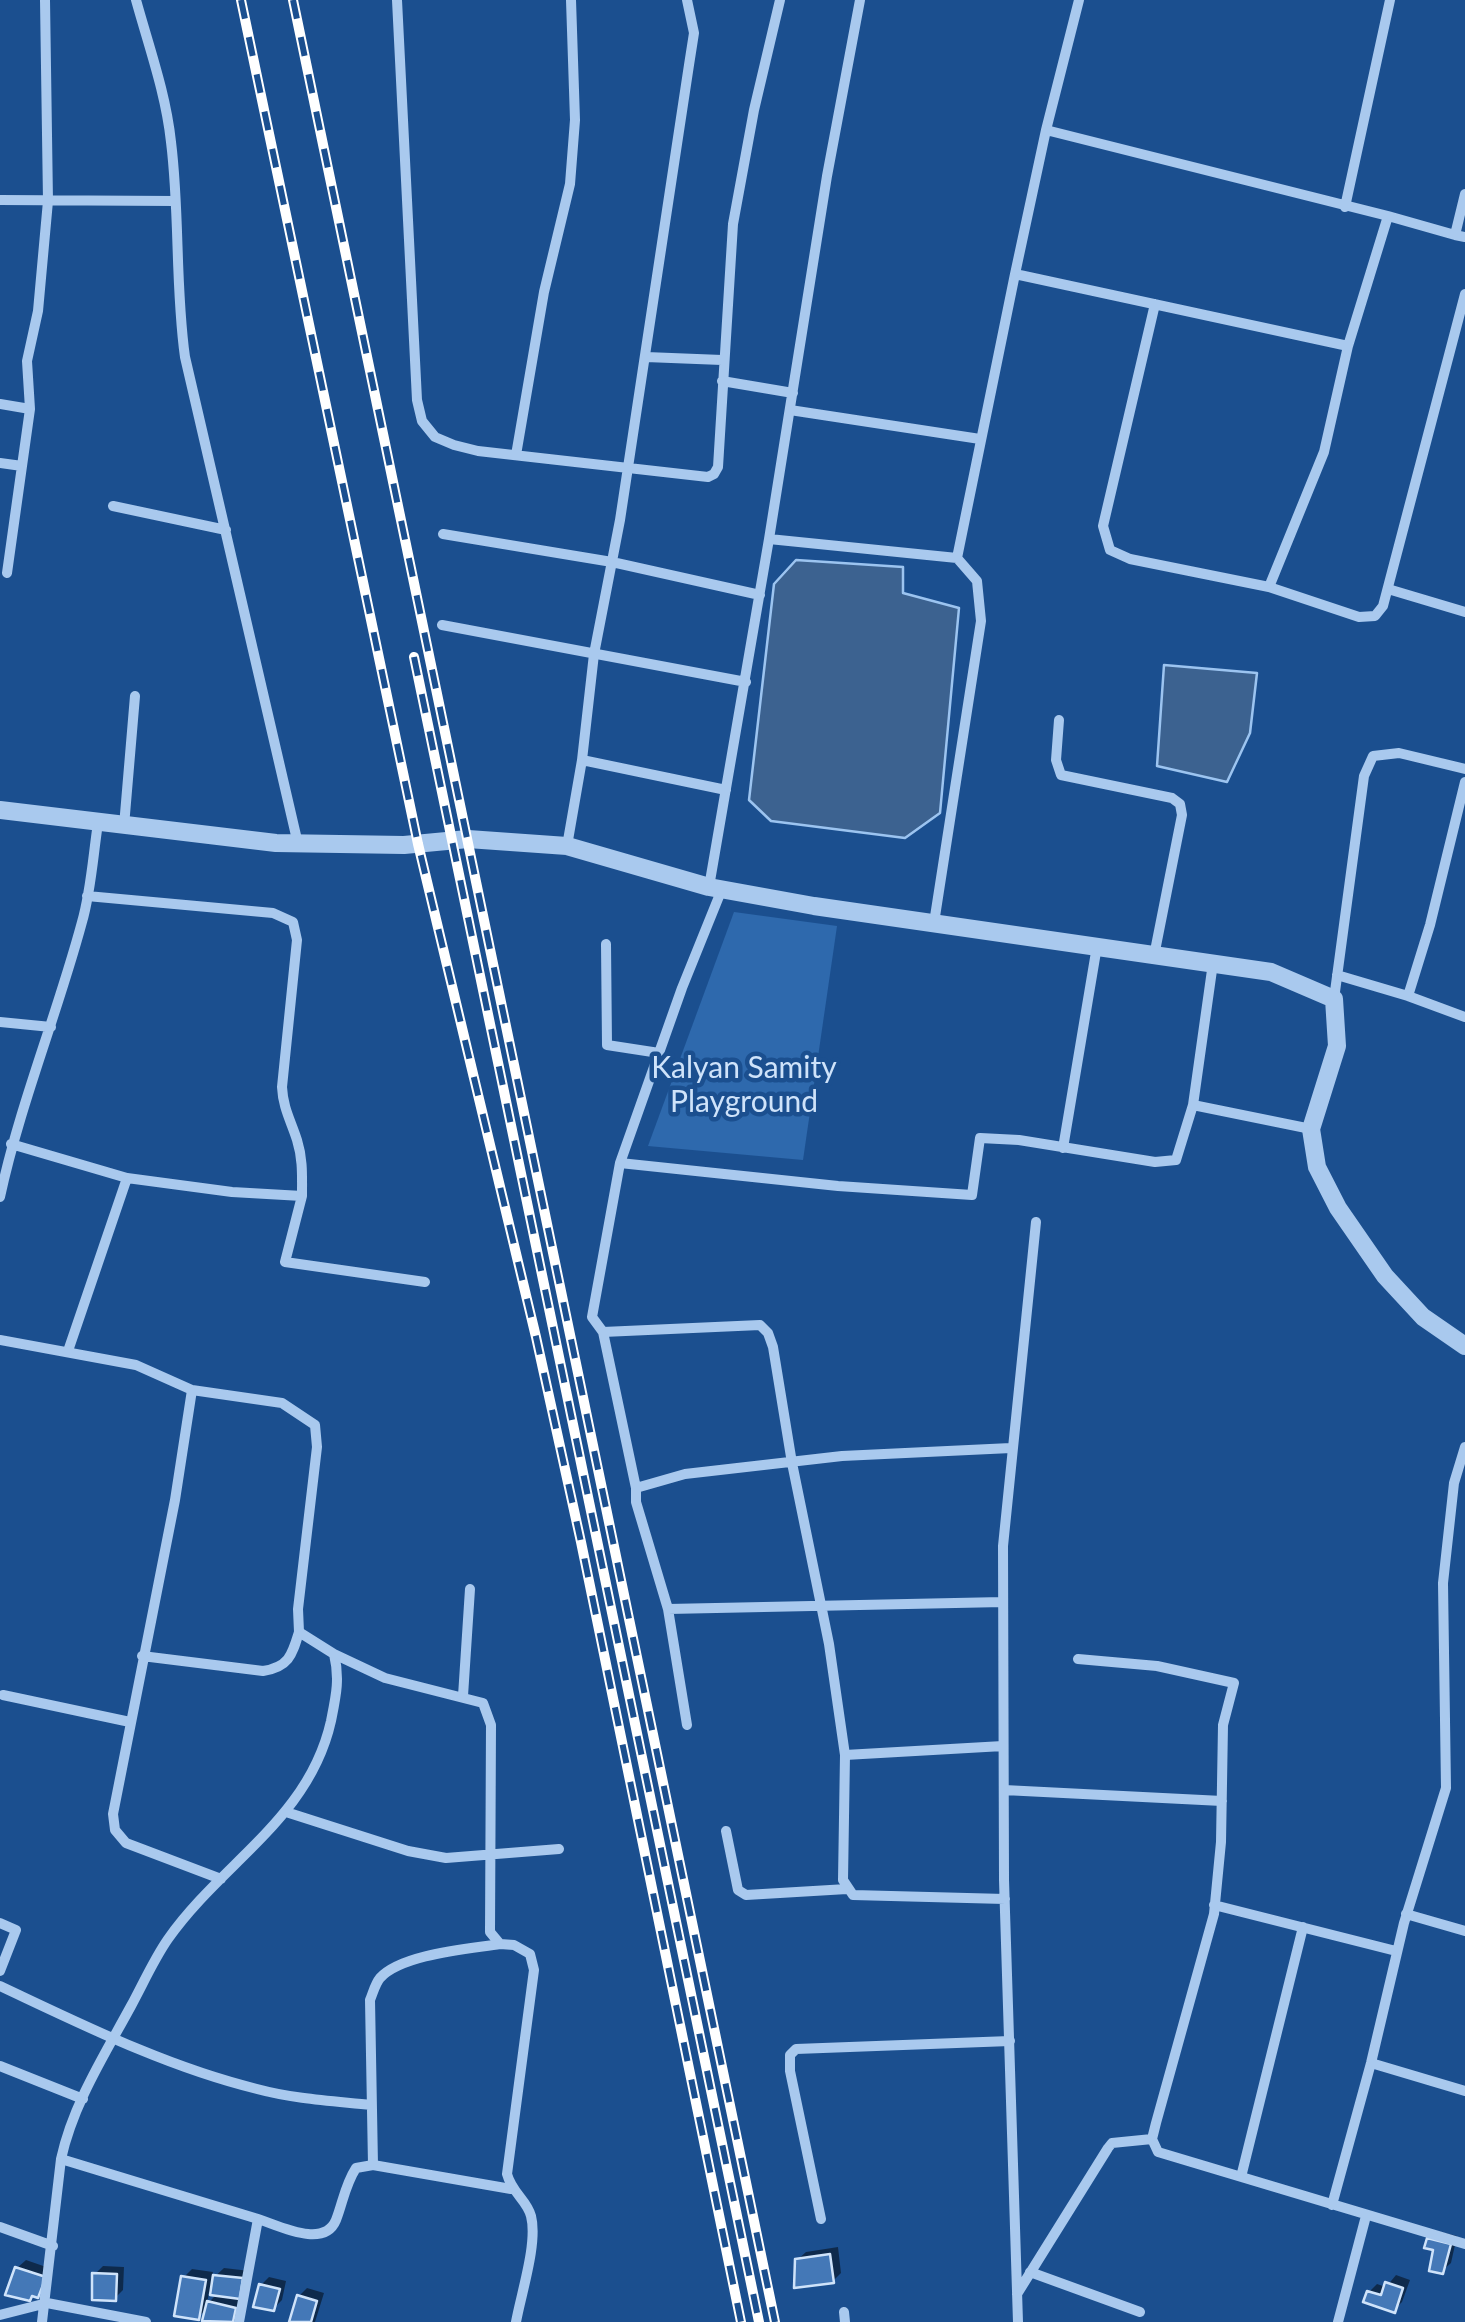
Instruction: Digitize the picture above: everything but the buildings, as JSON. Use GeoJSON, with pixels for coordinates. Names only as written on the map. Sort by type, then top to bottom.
{"type":"FeatureCollection","features":[{"type":"Feature","properties":{"kind":"street"},"geometry":{"type":"LineString","coordinates":[[7,572],[30,409],[27,361],[38,311],[48,201],[45,0]]}},
{"type":"Feature","properties":{"kind":"street"},"geometry":{"type":"LineString","coordinates":[[136,0],[164,98],[171,143],[178,298],[185,357],[298,844]]}},
{"type":"Feature","properties":{"kind":"street"},"geometry":{"type":"LineString","coordinates":[[397,0],[417,400],[422,421],[435,437],[454,445],[708,477],[718,467],[733,224],[743,161],[780,0]]}},
{"type":"Feature","properties":{"kind":"street"},"geometry":{"type":"LineString","coordinates":[[516,455],[544,292],[572,169],[575,120],[571,0]]}},
{"type":"Feature","properties":{"kind":"street"},"geometry":{"type":"LineString","coordinates":[[567,846],[694,33],[687,0]]}},
{"type":"Feature","properties":{"kind":"street"},"geometry":{"type":"LineString","coordinates":[[687,1725],[668,1608],[636,1502],[603,1332],[592,1317],[620,1163],[716,888],[726,790],[827,176],[860,0]]}},
{"type":"Feature","properties":{"kind":"street"},"geometry":{"type":"LineString","coordinates":[[957,558],[1014,274],[1080,0]]}},
{"type":"Feature","properties":{"kind":"street"},"geometry":{"type":"LineString","coordinates":[[1344,207],[1390,0]]}},
{"type":"Feature","properties":{"kind":"street"},"geometry":{"type":"LineString","coordinates":[[1046,130],[1460,236],[1465,194]]}},
{"type":"Feature","properties":{"kind":"street"},"geometry":{"type":"LineString","coordinates":[[0,200],[174,200]]}},
{"type":"Feature","properties":{"kind":"street"},"geometry":{"type":"LineString","coordinates":[[1269,587],[1324,452],[1348,346],[1388,216]]}},
{"type":"Feature","properties":{"kind":"street"},"geometry":{"type":"LineString","coordinates":[[1014,274],[1348,346]]}},
{"type":"Feature","properties":{"kind":"street"},"geometry":{"type":"LineString","coordinates":[[1155,304],[1102,526],[1110,550],[1130,559],[1269,587],[1359,616],[1375,616],[1384,606],[1465,294]]}},
{"type":"Feature","properties":{"kind":"street"},"geometry":{"type":"LineString","coordinates":[[646,357],[722,360]]}},
{"type":"Feature","properties":{"kind":"street"},"geometry":{"type":"LineString","coordinates":[[722,381],[793,393]]}},
{"type":"Feature","properties":{"kind":"street"},"geometry":{"type":"LineString","coordinates":[[0,404],[30,409]]}},
{"type":"Feature","properties":{"kind":"street"},"geometry":{"type":"LineString","coordinates":[[790,410],[980,439]]}},
{"type":"Feature","properties":{"kind":"street"},"geometry":{"type":"LineString","coordinates":[[0,463],[22,466]]}},
{"type":"Feature","properties":{"kind":"street"},"geometry":{"type":"LineString","coordinates":[[113,506],[226,530]]}},
{"type":"Feature","properties":{"kind":"street"},"geometry":{"type":"LineString","coordinates":[[443,534],[612,562],[760,595]]}},
{"type":"Feature","properties":{"kind":"street"},"geometry":{"type":"LineString","coordinates":[[769,539],[957,558],[977,581],[980,621],[934,923]]}},
{"type":"Feature","properties":{"kind":"street"},"geometry":{"type":"LineString","coordinates":[[1388,589],[1465,612]]}},
{"type":"Feature","properties":{"kind":"street"},"geometry":{"type":"LineString","coordinates":[[442,625],[746,682]]}},
{"type":"Feature","properties":{"kind":"street"},"geometry":{"type":"LineString","coordinates":[[124,826],[135,696]]}},
{"type":"Feature","properties":{"kind":"street"},"geometry":{"type":"LineString","coordinates":[[1059,720],[1056,760],[1061,774],[1172,798],[1180,804],[1182,815],[1154,956]]}},
{"type":"Feature","properties":{"kind":"street"},"geometry":{"type":"LineString","coordinates":[[1465,768],[1398,753],[1374,756],[1364,776],[1334,999],[1337,1046],[1311,1129],[1317,1166],[1338,1208],[1366,1250],[1423,1318],[1465,1346]]}},
{"type":"Feature","properties":{"kind":"street"},"geometry":{"type":"LineString","coordinates":[[582,760],[726,790]]}},
{"type":"Feature","properties":{"kind":"street"},"geometry":{"type":"LineString","coordinates":[[1408,996],[1465,782]]}},
{"type":"Feature","properties":{"kind":"street"},"geometry":{"type":"LineString","coordinates":[[0,810],[298,844],[404,845],[468,839],[567,846],[716,888],[814,906],[1271,972],[1334,999]]}},
{"type":"Feature","properties":{"kind":"street"},"geometry":{"type":"LineString","coordinates":[[0,1198],[11,1144],[84,918],[98,823]]}},
{"type":"Feature","properties":{"kind":"street"},"geometry":{"type":"LineString","coordinates":[[87,896],[273,913],[293,922],[297,940],[282,1087],[283,1107],[302,1166],[302,1196],[285,1262],[424,1282]]}},
{"type":"Feature","properties":{"kind":"street"},"geometry":{"type":"LineString","coordinates":[[606,944],[607,1045],[659,1053]]}},
{"type":"Feature","properties":{"kind":"street"},"geometry":{"type":"LineString","coordinates":[[1062,1148],[1096,946]]}},
{"type":"Feature","properties":{"kind":"street"},"geometry":{"type":"LineString","coordinates":[[620,1163],[838,1186],[972,1194],[980,1138],[1155,1162],[1176,1160],[1193,1106],[1214,963]]}},
{"type":"Feature","properties":{"kind":"street"},"geometry":{"type":"LineString","coordinates":[[1337,976],[1465,1017]]}},
{"type":"Feature","properties":{"kind":"street"},"geometry":{"type":"LineString","coordinates":[[0,1022],[51,1027]]}},
{"type":"Feature","properties":{"kind":"street"},"geometry":{"type":"LineString","coordinates":[[1193,1106],[1311,1129]]}},
{"type":"Feature","properties":{"kind":"street"},"geometry":{"type":"LineString","coordinates":[[11,1144],[127,1178],[232,1192],[302,1196]]}},
{"type":"Feature","properties":{"kind":"street"},"geometry":{"type":"LineString","coordinates":[[68,1351],[127,1178]]}},
{"type":"Feature","properties":{"kind":"street"},"geometry":{"type":"LineString","coordinates":[[1018,2322],[1005,1899],[1002,1546],[1036,1222]]}},
{"type":"Feature","properties":{"kind":"street"},"geometry":{"type":"LineString","coordinates":[[603,1332],[760,1324],[768,1333],[822,1605],[845,1755],[846,1889],[853,1895],[1005,1899]]}},
{"type":"Feature","properties":{"kind":"street"},"geometry":{"type":"LineString","coordinates":[[0,1340],[136,1365],[192,1390],[282,1404],[314,1425],[317,1447],[298,1632],[290,1660],[278,1669],[263,1671],[142,1656]]}},
{"type":"Feature","properties":{"kind":"street"},"geometry":{"type":"LineString","coordinates":[[192,1390],[176,1500],[113,1814],[114,1830],[126,1842],[221,1879]]}},
{"type":"Feature","properties":{"kind":"street"},"geometry":{"type":"LineString","coordinates":[[1332,2205],[1406,1914],[1446,1788],[1443,1583],[1454,1483],[1465,1447]]}},
{"type":"Feature","properties":{"kind":"street"},"geometry":{"type":"LineString","coordinates":[[636,1488],[686,1474],[842,1456],[1011,1448]]}},
{"type":"Feature","properties":{"kind":"street"},"geometry":{"type":"LineString","coordinates":[[463,1696],[470,1589]]}},
{"type":"Feature","properties":{"kind":"street"},"geometry":{"type":"LineString","coordinates":[[668,1608],[1002,1602]]}},
{"type":"Feature","properties":{"kind":"street"},"geometry":{"type":"LineString","coordinates":[[298,1632],[386,1678],[482,1704],[491,1725],[490,1932],[500,1944]]}},
{"type":"Feature","properties":{"kind":"street"},"geometry":{"type":"LineString","coordinates":[[42,2322],[65,2140],[113,2039],[168,1938],[286,1812],[312,1777],[326,1740],[340,1679],[334,1654]]}},
{"type":"Feature","properties":{"kind":"street"},"geometry":{"type":"LineString","coordinates":[[1078,1659],[1157,1666],[1234,1683],[1223,1725],[1214,1905],[1152,2139],[1158,2152],[1465,2244]]}},
{"type":"Feature","properties":{"kind":"street"},"geometry":{"type":"LineString","coordinates":[[3,1695],[130,1722]]}},
{"type":"Feature","properties":{"kind":"street"},"geometry":{"type":"LineString","coordinates":[[845,1755],[1003,1746]]}},
{"type":"Feature","properties":{"kind":"street"},"geometry":{"type":"LineString","coordinates":[[1004,1790],[1222,1801]]}},
{"type":"Feature","properties":{"kind":"street"},"geometry":{"type":"LineString","coordinates":[[286,1812],[408,1851],[446,1858],[559,1849]]}},
{"type":"Feature","properties":{"kind":"street"},"geometry":{"type":"LineString","coordinates":[[726,1831],[738,1890],[746,1896],[846,1889]]}},
{"type":"Feature","properties":{"kind":"street"},"geometry":{"type":"LineString","coordinates":[[1214,1905],[1396,1952]]}},
{"type":"Feature","properties":{"kind":"street"},"geometry":{"type":"LineString","coordinates":[[1406,1914],[1465,1931]]}},
{"type":"Feature","properties":{"kind":"street"},"geometry":{"type":"LineString","coordinates":[[0,1924],[16,1930],[0,1971]]}},
{"type":"Feature","properties":{"kind":"street"},"geometry":{"type":"LineString","coordinates":[[1240,2177],[1303,1928]]}},
{"type":"Feature","properties":{"kind":"street"},"geometry":{"type":"LineString","coordinates":[[373,2164],[370,2000],[378,1980],[426,1957],[500,1944],[514,1945],[530,1954],[534,1970],[508,2174],[512,2190],[528,2208],[532,2220],[516,2322]]}},
{"type":"Feature","properties":{"kind":"street"},"geometry":{"type":"LineString","coordinates":[[0,1986],[113,2039],[216,2078],[261,2090],[371,2105]]}},
{"type":"Feature","properties":{"kind":"street"},"geometry":{"type":"LineString","coordinates":[[820,2219],[790,2071],[790,2056],[796,2049],[1010,2041]]}},
{"type":"Feature","properties":{"kind":"street"},"geometry":{"type":"LineString","coordinates":[[1371,2063],[1465,2090]]}},
{"type":"Feature","properties":{"kind":"street"},"geometry":{"type":"LineString","coordinates":[[0,2066],[83,2099]]}},
{"type":"Feature","properties":{"kind":"street"},"geometry":{"type":"LineString","coordinates":[[1017,2294],[1112,2143],[1152,2139]]}},
{"type":"Feature","properties":{"kind":"street"},"geometry":{"type":"LineString","coordinates":[[62,2159],[314,2236],[326,2233],[334,2224],[347,2182],[356,2168],[373,2164],[512,2190]]}},
{"type":"Feature","properties":{"kind":"street"},"geometry":{"type":"LineString","coordinates":[[1338,2322],[1366,2216]]}},
{"type":"Feature","properties":{"kind":"street"},"geometry":{"type":"LineString","coordinates":[[239,2322],[258,2220]]}},
{"type":"Feature","properties":{"kind":"street"},"geometry":{"type":"LineString","coordinates":[[0,2227],[52,2246]]}},
{"type":"Feature","properties":{"kind":"street"},"geometry":{"type":"LineString","coordinates":[[1030,2272],[1140,2312]]}},
{"type":"Feature","properties":{"kind":"street"},"geometry":{"type":"LineString","coordinates":[[0,2314],[46,2304],[146,2322]]}},
{"type":"Feature","properties":{"kind":"green space","name":"Kalyan Samity Playground"},"geometry":{"type":"Polygon","coordinates":[[[734,912],[837,926],[803,1160],[648,1146],[734,912]]]}},
{"type":"Feature","properties":{"kind":"shaded area"},"geometry":{"type":"Polygon","coordinates":[[[796,560],[903,567],[903,593],[959,608],[940,813],[905,838],[771,821],[749,800],[774,584],[796,560]]]}},
{"type":"Feature","properties":{"kind":"shaded area"},"geometry":{"type":"Polygon","coordinates":[[[1164,665],[1257,673],[1250,733],[1227,782],[1157,766],[1164,665]]]}},
{"type":"Feature","properties":{"kind":"railway"},"geometry":{"type":"LineString","coordinates":[[241,0],[418,844],[581,1542],[741,2322]]}},
{"type":"Feature","properties":{"kind":"railway"},"geometry":{"type":"LineString","coordinates":[[293,0],[775,2322]]}},
{"type":"Feature","properties":{"kind":"railway"},"geometry":{"type":"LineString","coordinates":[[414,657],[759,2322]]}}]}
